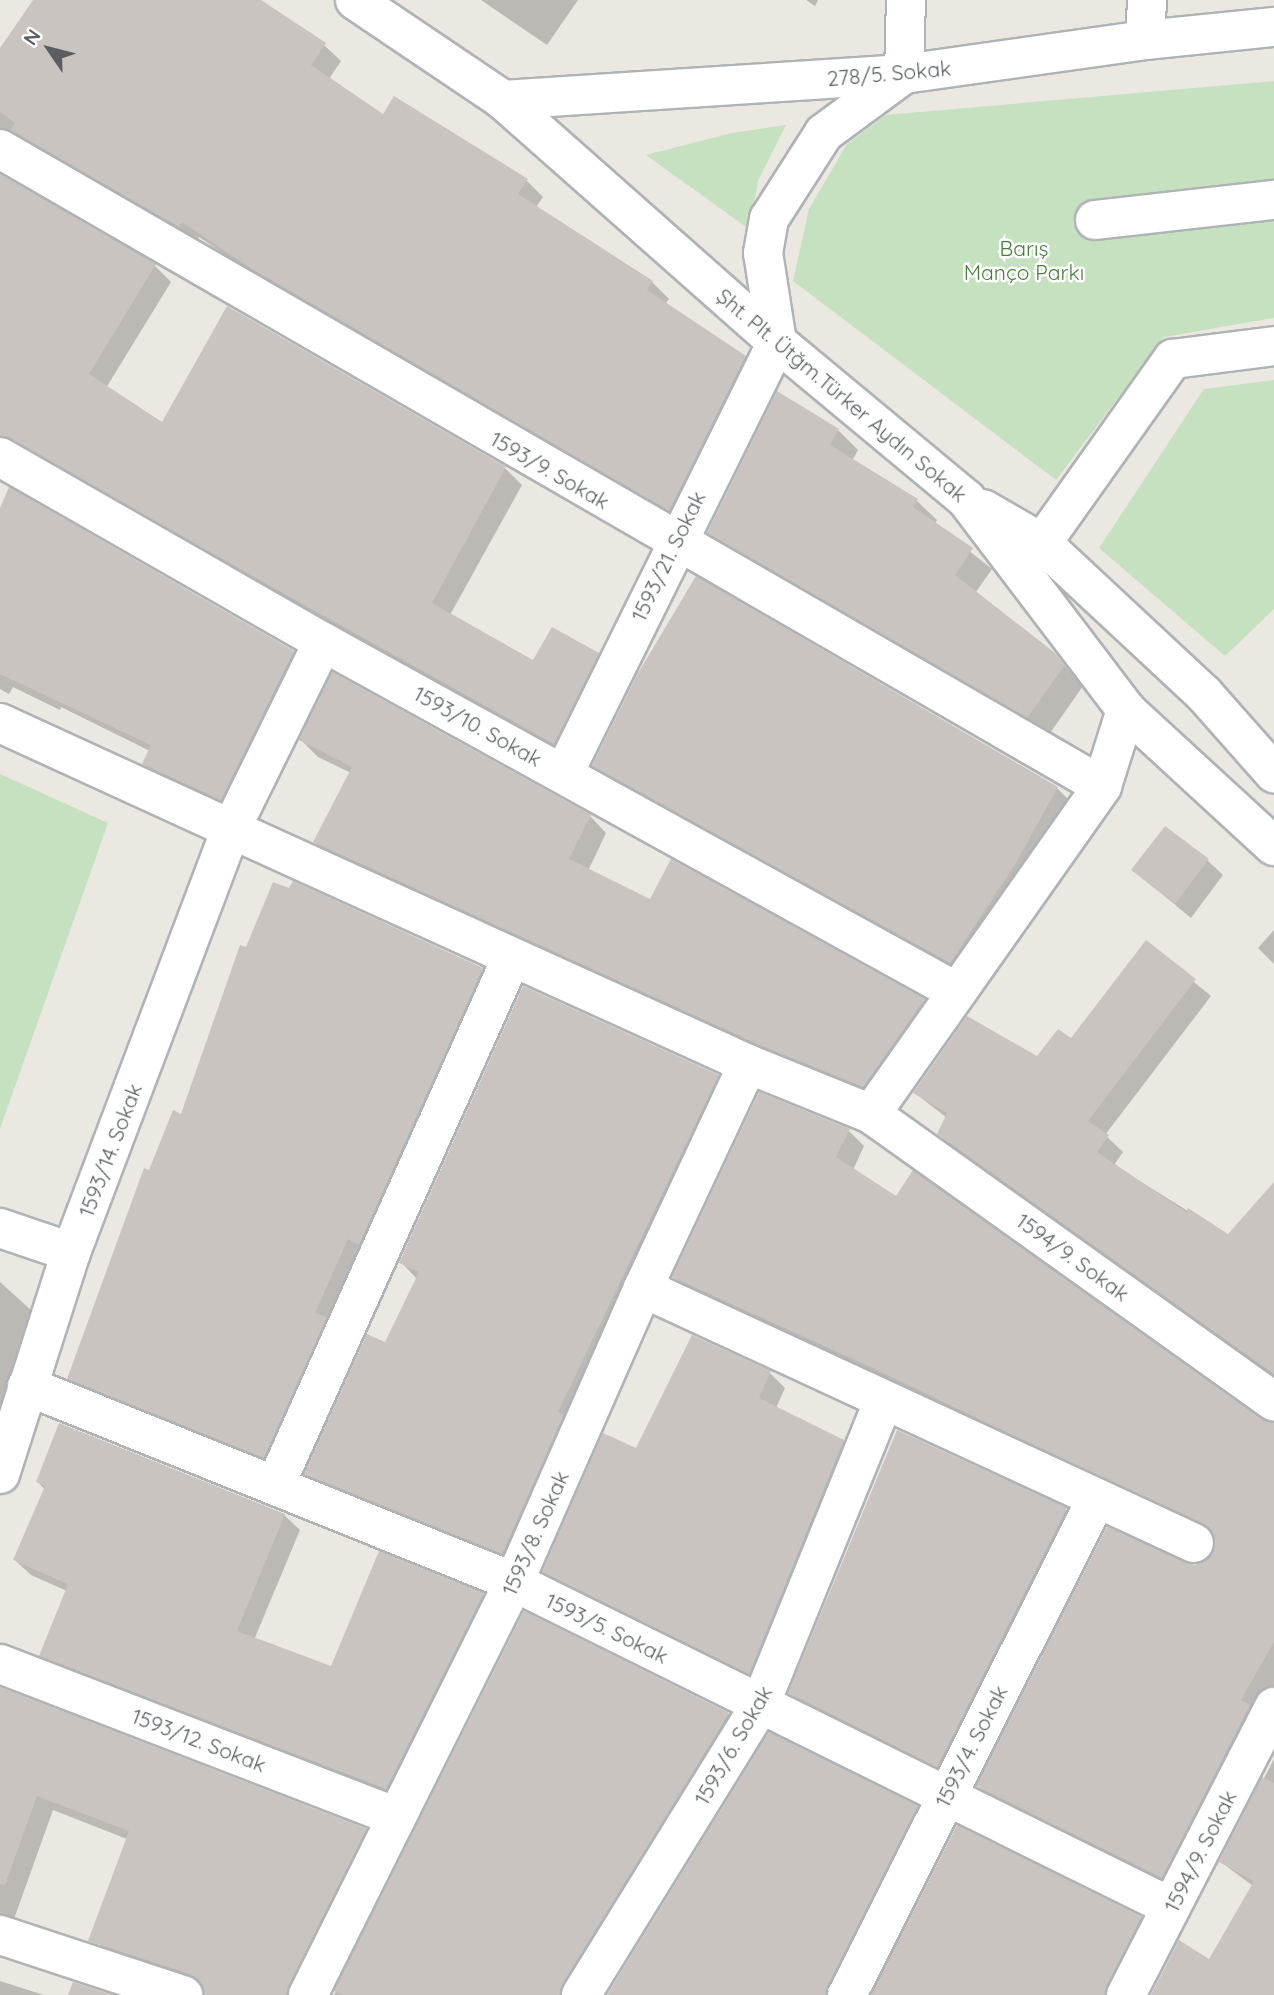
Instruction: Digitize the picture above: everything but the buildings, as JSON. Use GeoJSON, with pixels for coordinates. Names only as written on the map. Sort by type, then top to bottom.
{"type":"FeatureCollection","features":[{"type":"Feature","properties":{"kind":"street","name":"Şht. Plt. Ütğm.Türker Aydın Sokak"},"geometry":{"type":"LineString","coordinates":[[355,0],[503,100],[777,342],[966,499],[1126,710],[1274,846]]}},
{"type":"Feature","properties":{"kind":"street"},"geometry":{"type":"LineString","coordinates":[[777,342],[763,253],[769,219],[824,133],[904,74],[906,0]]}},
{"type":"Feature","properties":{"kind":"street"},"geometry":{"type":"LineString","coordinates":[[1145,40],[1147,0]]}},
{"type":"Feature","properties":{"kind":"street","name":"278/5. Sokak"},"geometry":{"type":"LineString","coordinates":[[503,100],[904,74],[1145,40],[1274,27]]}},
{"type":"Feature","properties":{"kind":"street","name":"1593/9. Sokak"},"geometry":{"type":"LineString","coordinates":[[0,149],[674,542],[1102,786]]}},
{"type":"Feature","properties":{"kind":"street"},"geometry":{"type":"LineString","coordinates":[[1095,219],[1274,200]]}},
{"type":"Feature","properties":{"kind":"street","name":"1593/21. Sokak"},"geometry":{"type":"LineString","coordinates":[[564,773],[674,542],[777,342]]}},
{"type":"Feature","properties":{"kind":"street"},"geometry":{"type":"LineString","coordinates":[[1042,543],[1173,359],[1274,346]]}},
{"type":"Feature","properties":{"kind":"street","name":"1593/10. Sokak"},"geometry":{"type":"LineString","coordinates":[[0,457],[323,642],[957,992]]}},
{"type":"Feature","properties":{"kind":"street"},"geometry":{"type":"LineString","coordinates":[[966,499],[1042,543],[1204,694],[1274,774]]}},
{"type":"Feature","properties":{"kind":"street","name":"1593/14. Sokak"},"geometry":{"type":"LineString","coordinates":[[0,1475],[71,1252],[230,829],[323,642]]}},
{"type":"Feature","properties":{"kind":"street"},"geometry":{"type":"LineString","coordinates":[[871,1114],[1102,786],[1126,710]]}},
{"type":"Feature","properties":{"kind":"street","name":"1594/9. Sokak"},"geometry":{"type":"LineString","coordinates":[[0,723],[510,959],[748,1064],[871,1114],[1274,1401]]}},
{"type":"Feature","properties":{"kind":"street"},"geometry":{"type":"LineString","coordinates":[[275,1486],[510,959]]}},
{"type":"Feature","properties":{"kind":"street","name":"1593/8. Sokak"},"geometry":{"type":"LineString","coordinates":[[308,1995],[514,1582],[643,1288],[748,1064]]}},
{"type":"Feature","properties":{"kind":"street"},"geometry":{"type":"LineString","coordinates":[[0,1228],[71,1252]]}},
{"type":"Feature","properties":{"kind":"street"},"geometry":{"type":"LineString","coordinates":[[643,1288],[1194,1543]]}},
{"type":"Feature","properties":{"kind":"street","name":"1593/5. Sokak"},"geometry":{"type":"LineString","coordinates":[[27,1387],[514,1582],[1171,1907]]}},
{"type":"Feature","properties":{"kind":"street","name":"1593/6. Sokak"},"geometry":{"type":"LineString","coordinates":[[580,1995],[760,1705],[884,1400]]}},
{"type":"Feature","properties":{"kind":"street","name":"1593/4. Sokak"},"geometry":{"type":"LineString","coordinates":[[847,1995],[1097,1498]]}},
{"type":"Feature","properties":{"kind":"street","name":"1593/12. Sokak"},"geometry":{"type":"LineString","coordinates":[[0,1664],[397,1817]]}},
{"type":"Feature","properties":{"kind":"street","name":"1594/9. Sokak"},"geometry":{"type":"LineString","coordinates":[[1126,1995],[1274,1707]]}},
{"type":"Feature","properties":{"kind":"street"},"geometry":{"type":"LineString","coordinates":[[0,1935],[183,1995]]}},
{"type":"Feature","properties":{"kind":"green space","name":"Barış Manço Parkı"},"geometry":{"type":"Polygon","coordinates":[[[1274,81],[1274,318],[1164,337],[1056,480],[793,281],[809,209],[847,144],[886,115],[1274,81]]]}},
{"type":"Feature","properties":{"kind":"green space"},"geometry":{"type":"Polygon","coordinates":[[[786,125],[758,181],[749,229],[646,155],[732,133],[786,125]]]}},
{"type":"Feature","properties":{"kind":"green space"},"geometry":{"type":"Polygon","coordinates":[[[1274,380],[1274,609],[1225,656],[1099,548],[1204,389],[1274,380]]]}},
{"type":"Feature","properties":{"kind":"green space"},"geometry":{"type":"Polygon","coordinates":[[[0,774],[108,823],[0,1129],[0,774]]]}}]}
